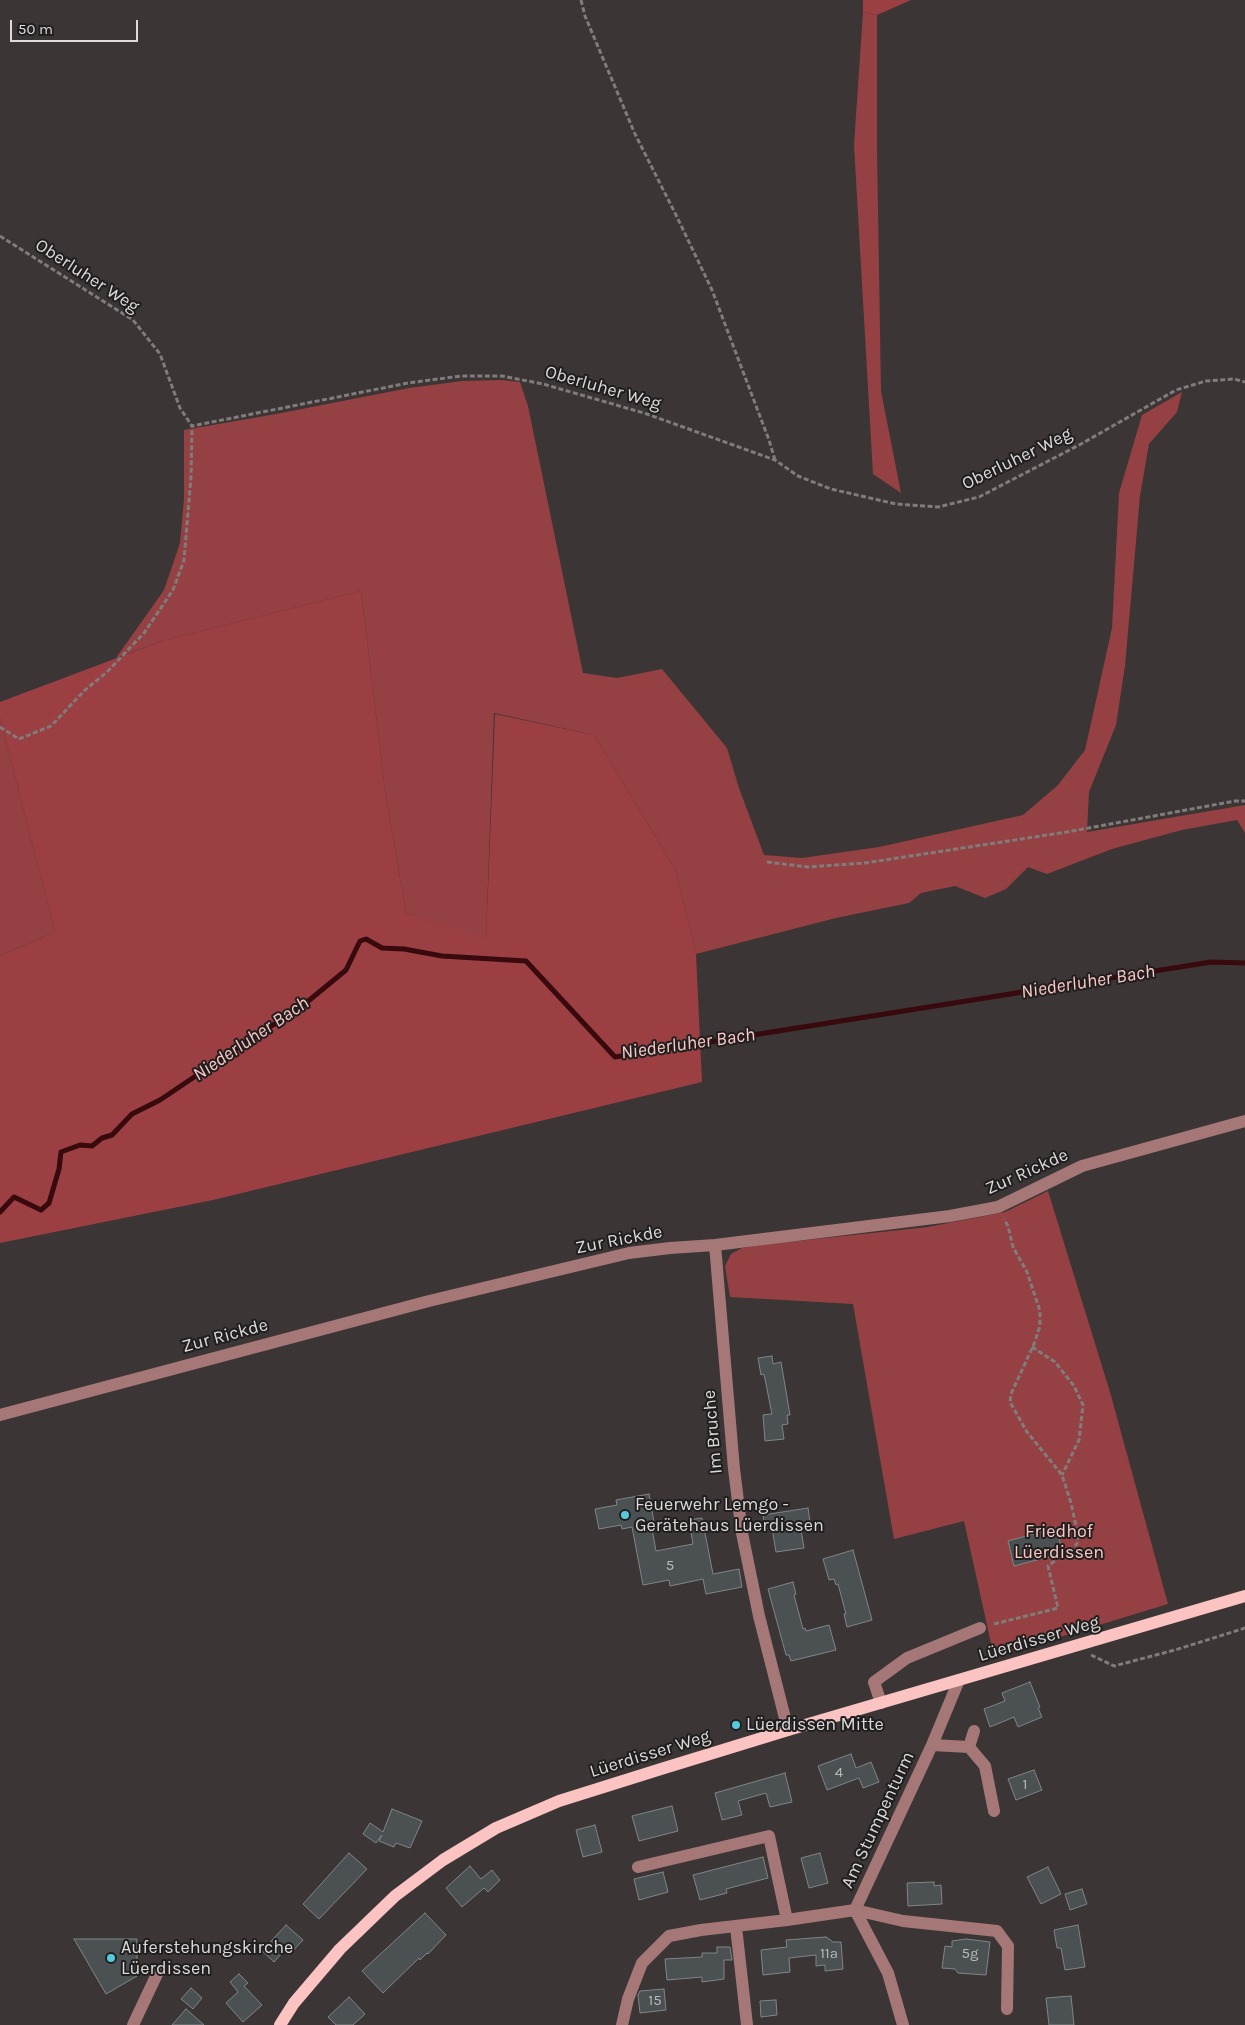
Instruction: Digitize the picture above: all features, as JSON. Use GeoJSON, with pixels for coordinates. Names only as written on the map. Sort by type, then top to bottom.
{"type":"FeatureCollection","features":[{"type":"Feature","properties":{"kind":"main road","name":"Lüerdisser Weg"},"geometry":{"type":"LineString","coordinates":[[280,2025],[294,2003],[340,1949],[395,1896],[442,1860],[496,1828],[559,1801],[788,1730],[1245,1596]]}},
{"type":"Feature","properties":{"kind":"street","name":"Zur Rickde"},"geometry":{"type":"LineString","coordinates":[[0,1415],[420,1303],[629,1253],[714,1245],[950,1216],[998,1207],[1082,1166],[1245,1121]]}},
{"type":"Feature","properties":{"kind":"street","name":"Im Bruche"},"geometry":{"type":"LineString","coordinates":[[714,1245],[734,1468],[742,1534],[759,1616],[788,1730]]}},
{"type":"Feature","properties":{"kind":"street"},"geometry":{"type":"LineString","coordinates":[[881,1703],[874,1682],[907,1658],[980,1628]]}},
{"type":"Feature","properties":{"kind":"street","name":"Am Stumpenturm"},"geometry":{"type":"LineString","coordinates":[[855,1910],[932,1745],[959,1680]]}},
{"type":"Feature","properties":{"kind":"street"},"geometry":{"type":"LineString","coordinates":[[974,1731],[969,1747],[985,1766],[994,1811]]}},
{"type":"Feature","properties":{"kind":"street","name":"Am Stumpenturm"},"geometry":{"type":"LineString","coordinates":[[932,1745],[969,1747]]}},
{"type":"Feature","properties":{"kind":"street"},"geometry":{"type":"LineString","coordinates":[[638,1867],[769,1836],[787,1920]]}},
{"type":"Feature","properties":{"kind":"street"},"geometry":{"type":"LineString","coordinates":[[855,1910],[888,1972],[903,2025]]}},
{"type":"Feature","properties":{"kind":"street","name":"Am Stumpenturm"},"geometry":{"type":"LineString","coordinates":[[622,2025],[628,1999],[642,1963],[669,1936],[701,1930],[736,1927],[855,1910],[903,1921],[997,1931],[1008,1946],[1007,2009]]}},
{"type":"Feature","properties":{"kind":"street"},"geometry":{"type":"LineString","coordinates":[[736,1927],[747,2025]]}},
{"type":"Feature","properties":{"kind":"street"},"geometry":{"type":"LineString","coordinates":[[133,2025],[158,1972]]}},
{"type":"Feature","properties":{"kind":"path"},"geometry":{"type":"LineString","coordinates":[[581,0],[585,16],[634,134],[712,290],[775,460]]}},
{"type":"Feature","properties":{"kind":"path","name":"Oberluher Weg"},"geometry":{"type":"LineString","coordinates":[[0,236],[133,320],[160,354],[180,408],[192,426],[408,383],[461,376],[502,376],[543,384],[644,412],[775,460],[798,476],[831,488],[896,504],[938,507],[979,497],[1082,444],[1176,390],[1206,381],[1234,379],[1245,382]]}},
{"type":"Feature","properties":{"kind":"path"},"geometry":{"type":"LineString","coordinates":[[0,727],[19,739],[52,726],[85,690],[107,672],[144,633],[173,590],[184,560],[191,477],[192,426]]}},
{"type":"Feature","properties":{"kind":"path"},"geometry":{"type":"LineString","coordinates":[[767,862],[808,867],[865,863],[1067,832],[1234,801],[1245,801]]}},
{"type":"Feature","properties":{"kind":"path"},"geometry":{"type":"LineString","coordinates":[[980,1628],[1058,1608],[1048,1566],[1077,1544],[1078,1535],[1062,1475],[1027,1432],[1010,1402],[1011,1394],[1040,1326],[1040,1311],[1036,1294],[1027,1272],[1013,1248],[1008,1226],[998,1207]]}},
{"type":"Feature","properties":{"kind":"path"},"geometry":{"type":"LineString","coordinates":[[1032,1347],[1055,1362],[1074,1386],[1083,1405],[1078,1440],[1062,1475]]}},
{"type":"Feature","properties":{"kind":"path"},"geometry":{"type":"LineString","coordinates":[[1074,1647],[1114,1666],[1175,1650],[1245,1628]]}},
{"type":"Feature","properties":{"kind":"green space"},"geometry":{"type":"Polygon","coordinates":[[[863,12],[877,15],[881,391],[901,493],[873,474],[854,145],[863,12]]]}},
{"type":"Feature","properties":{"kind":"green space"},"geometry":{"type":"Polygon","coordinates":[[[501,380],[520,382],[528,406],[583,673],[617,678],[662,669],[727,748],[739,788],[764,855],[802,858],[879,847],[1023,815],[1058,785],[1085,750],[1112,628],[1119,493],[1142,415],[1182,392],[1177,412],[1149,444],[1140,496],[1125,666],[1116,725],[1089,792],[1087,832],[1245,805],[1245,833],[1237,820],[1182,830],[1112,849],[1047,874],[1028,867],[1006,889],[985,898],[955,886],[921,893],[909,903],[836,918],[696,954],[675,869],[594,735],[494,713],[486,940],[406,913],[385,790],[361,591],[162,641],[116,658],[164,590],[180,543],[184,499],[184,430],[409,388],[462,381],[501,380]]]}},
{"type":"Feature","properties":{"kind":"green space"},"geometry":{"type":"Polygon","coordinates":[[[0,718],[55,932],[0,956],[0,718]]]}},
{"type":"Feature","properties":{"kind":"green space","name":"Friedhof Lüerdissen"},"geometry":{"type":"Polygon","coordinates":[[[1048,1191],[1110,1392],[1168,1604],[994,1657],[964,1521],[894,1539],[853,1304],[730,1297],[725,1266],[731,1254],[742,1248],[928,1227],[1005,1212],[1048,1191]]]}},
{"type":"Feature","properties":{"kind":"shaded area"},"geometry":{"type":"Polygon","coordinates":[[[863,0],[911,0],[877,15],[863,12],[863,0]]]}},
{"type":"Feature","properties":{"kind":"shaded area"},"geometry":{"type":"Polygon","coordinates":[[[361,591],[385,790],[406,913],[486,939],[495,714],[594,735],[675,869],[696,954],[702,1082],[213,1200],[0,1243],[0,956],[55,932],[0,718],[0,702],[162,641],[361,591]]]}},
{"type":"Feature","properties":{"kind":"building"},"geometry":{"type":"Polygon","coordinates":[[[772,1356],[773,1364],[781,1362],[790,1415],[787,1415],[788,1424],[782,1425],[784,1439],[765,1441],[763,1415],[772,1414],[764,1374],[761,1375],[758,1358],[772,1356]]]}},
{"type":"Feature","properties":{"kind":"building"},"geometry":{"type":"Polygon","coordinates":[[[649,1494],[654,1522],[651,1523],[656,1551],[693,1544],[689,1520],[702,1518],[713,1574],[739,1569],[742,1587],[706,1594],[703,1579],[670,1586],[669,1580],[643,1585],[632,1527],[622,1529],[621,1525],[599,1529],[595,1509],[617,1505],[616,1500],[649,1494]]]}},
{"type":"Feature","properties":{"kind":"building"},"geometry":{"type":"Polygon","coordinates":[[[808,1508],[810,1522],[800,1524],[804,1548],[776,1552],[772,1528],[765,1529],[763,1515],[808,1508]]]}},
{"type":"Feature","properties":{"kind":"building"},"geometry":{"type":"Polygon","coordinates":[[[1056,1528],[1063,1553],[1014,1566],[1008,1541],[1056,1528]]]}},
{"type":"Feature","properties":{"kind":"building"},"geometry":{"type":"Polygon","coordinates":[[[853,1550],[872,1620],[847,1627],[844,1614],[846,1614],[838,1584],[836,1585],[834,1579],[829,1580],[823,1559],[853,1550]]]}},
{"type":"Feature","properties":{"kind":"building"},"geometry":{"type":"Polygon","coordinates":[[[793,1582],[796,1594],[794,1595],[803,1629],[805,1628],[806,1631],[829,1625],[836,1650],[791,1661],[789,1655],[786,1655],[768,1589],[793,1582]]]}},
{"type":"Feature","properties":{"kind":"building"},"geometry":{"type":"Polygon","coordinates":[[[1030,1682],[1042,1717],[1018,1727],[1014,1717],[990,1727],[984,1709],[1005,1701],[1002,1693],[1030,1682]]]}},
{"type":"Feature","properties":{"kind":"building"},"geometry":{"type":"Polygon","coordinates":[[[851,1754],[856,1768],[871,1762],[879,1782],[863,1788],[859,1778],[827,1790],[818,1766],[851,1754]]]}},
{"type":"Feature","properties":{"kind":"building"},"geometry":{"type":"Polygon","coordinates":[[[1034,1770],[1042,1790],[1016,1800],[1008,1779],[1034,1770]]]}},
{"type":"Feature","properties":{"kind":"building"},"geometry":{"type":"Polygon","coordinates":[[[785,1773],[792,1802],[770,1807],[766,1793],[738,1801],[742,1815],[722,1820],[715,1793],[785,1773]]]}},
{"type":"Feature","properties":{"kind":"building"},"geometry":{"type":"Polygon","coordinates":[[[672,1806],[678,1831],[639,1841],[632,1816],[672,1806]]]}},
{"type":"Feature","properties":{"kind":"building"},"geometry":{"type":"Polygon","coordinates":[[[392,1809],[422,1821],[410,1848],[396,1843],[394,1847],[379,1841],[382,1835],[376,1843],[363,1834],[370,1823],[383,1832],[392,1809]]]}},
{"type":"Feature","properties":{"kind":"building"},"geometry":{"type":"Polygon","coordinates":[[[595,1825],[602,1852],[583,1857],[576,1830],[595,1825]]]}},
{"type":"Feature","properties":{"kind":"building"},"geometry":{"type":"Polygon","coordinates":[[[349,1853],[367,1869],[319,1919],[303,1904],[349,1853]]]}},
{"type":"Feature","properties":{"kind":"building"},"geometry":{"type":"Polygon","coordinates":[[[820,1853],[828,1883],[809,1888],[801,1858],[820,1853]]]}},
{"type":"Feature","properties":{"kind":"building"},"geometry":{"type":"Polygon","coordinates":[[[763,1857],[768,1878],[726,1889],[727,1893],[700,1900],[693,1875],[763,1857]]]}},
{"type":"Feature","properties":{"kind":"building"},"geometry":{"type":"Polygon","coordinates":[[[470,1866],[481,1879],[492,1870],[500,1880],[488,1892],[484,1888],[462,1907],[446,1888],[470,1866]]]}},
{"type":"Feature","properties":{"kind":"building"},"geometry":{"type":"Polygon","coordinates":[[[1048,1867],[1061,1894],[1041,1904],[1027,1877],[1048,1867]]]}},
{"type":"Feature","properties":{"kind":"building"},"geometry":{"type":"Polygon","coordinates":[[[663,1872],[668,1892],[639,1900],[634,1879],[663,1872]]]}},
{"type":"Feature","properties":{"kind":"building"},"geometry":{"type":"Polygon","coordinates":[[[934,1882],[934,1886],[941,1885],[942,1904],[908,1906],[907,1883],[934,1882]]]}},
{"type":"Feature","properties":{"kind":"building"},"geometry":{"type":"Polygon","coordinates":[[[1082,1889],[1087,1904],[1070,1910],[1065,1894],[1082,1889]]]}},
{"type":"Feature","properties":{"kind":"building"},"geometry":{"type":"Polygon","coordinates":[[[425,1913],[446,1935],[428,1954],[420,1960],[419,1958],[383,1993],[362,1971],[425,1913]]]}},
{"type":"Feature","properties":{"kind":"building"},"geometry":{"type":"Polygon","coordinates":[[[286,1925],[303,1940],[289,1955],[284,1951],[274,1962],[262,1951],[286,1925]]]}},
{"type":"Feature","properties":{"kind":"building"},"geometry":{"type":"Polygon","coordinates":[[[1078,1925],[1085,1967],[1065,1970],[1061,1948],[1057,1948],[1054,1930],[1078,1925]]]}},
{"type":"Feature","properties":{"kind":"building"},"geometry":{"type":"Polygon","coordinates":[[[826,1937],[833,1942],[841,1942],[843,1969],[825,1971],[825,1965],[816,1966],[816,1955],[789,1958],[790,1972],[763,1975],[761,1950],[787,1947],[786,1940],[826,1937]]]}},
{"type":"Feature","properties":{"kind":"building","name":"Auferstehungskirche Lüerdissen"},"geometry":{"type":"Polygon","coordinates":[[[74,1939],[137,1939],[137,1976],[106,1994],[74,1939]]]}},
{"type":"Feature","properties":{"kind":"building"},"geometry":{"type":"Polygon","coordinates":[[[966,1939],[990,1942],[986,1975],[958,1973],[955,1969],[942,1968],[945,1946],[952,1947],[952,1941],[966,1939]]]}},
{"type":"Feature","properties":{"kind":"building"},"geometry":{"type":"Polygon","coordinates":[[[717,1947],[730,1947],[732,1960],[724,1960],[724,1979],[702,1982],[702,1977],[667,1980],[665,1959],[702,1957],[702,1953],[717,1953],[717,1947]]]}},
{"type":"Feature","properties":{"kind":"building"},"geometry":{"type":"Polygon","coordinates":[[[239,1974],[248,1983],[244,1986],[262,2005],[243,2022],[226,2003],[238,1992],[230,1982],[239,1974]]]}},
{"type":"Feature","properties":{"kind":"building"},"geometry":{"type":"Polygon","coordinates":[[[191,1988],[202,1998],[193,2009],[181,1999],[191,1988]]]}},
{"type":"Feature","properties":{"kind":"building"},"geometry":{"type":"Polygon","coordinates":[[[664,1989],[666,2010],[640,2013],[638,1995],[640,1991],[664,1989]]]}},
{"type":"Feature","properties":{"kind":"building"},"geometry":{"type":"Polygon","coordinates":[[[1071,1996],[1074,2025],[1049,2025],[1046,1998],[1071,1996]]]}},
{"type":"Feature","properties":{"kind":"building"},"geometry":{"type":"Polygon","coordinates":[[[349,1997],[365,2014],[353,2025],[336,2025],[328,2017],[349,1997]]]}},
{"type":"Feature","properties":{"kind":"building"},"geometry":{"type":"Polygon","coordinates":[[[776,2000],[777,2015],[761,2017],[760,2001],[776,2000]]]}},
{"type":"Feature","properties":{"kind":"building"},"geometry":{"type":"Polygon","coordinates":[[[186,2009],[204,2025],[172,2025],[186,2009]]]}},
{"type":"Feature","properties":{"kind":"waterway","name":"Niederluher Bach"},"geometry":{"type":"LineString","coordinates":[[0,1212],[14,1197],[41,1210],[49,1203],[59,1169],[61,1152],[80,1145],[92,1146],[102,1138],[112,1135],[132,1114],[160,1100],[267,1028],[290,1016],[346,970],[360,941],[366,939],[382,948],[404,949],[442,956],[526,961],[615,1057],[1211,962],[1245,963]]}},
{"type":"Feature","properties":{"kind":"place","name":"Feuerwehr Lemgo - Gerätehaus Lüerdissen"},"geometry":{"type":"Point","coordinates":[625,1515]}},
{"type":"Feature","properties":{"kind":"place","name":"Lüerdissen Mitte"},"geometry":{"type":"Point","coordinates":[736,1725]}},
{"type":"Feature","properties":{"kind":"place","name":"Auferstehungskirche Lüerdissen"},"geometry":{"type":"Point","coordinates":[111,1958]}}]}
